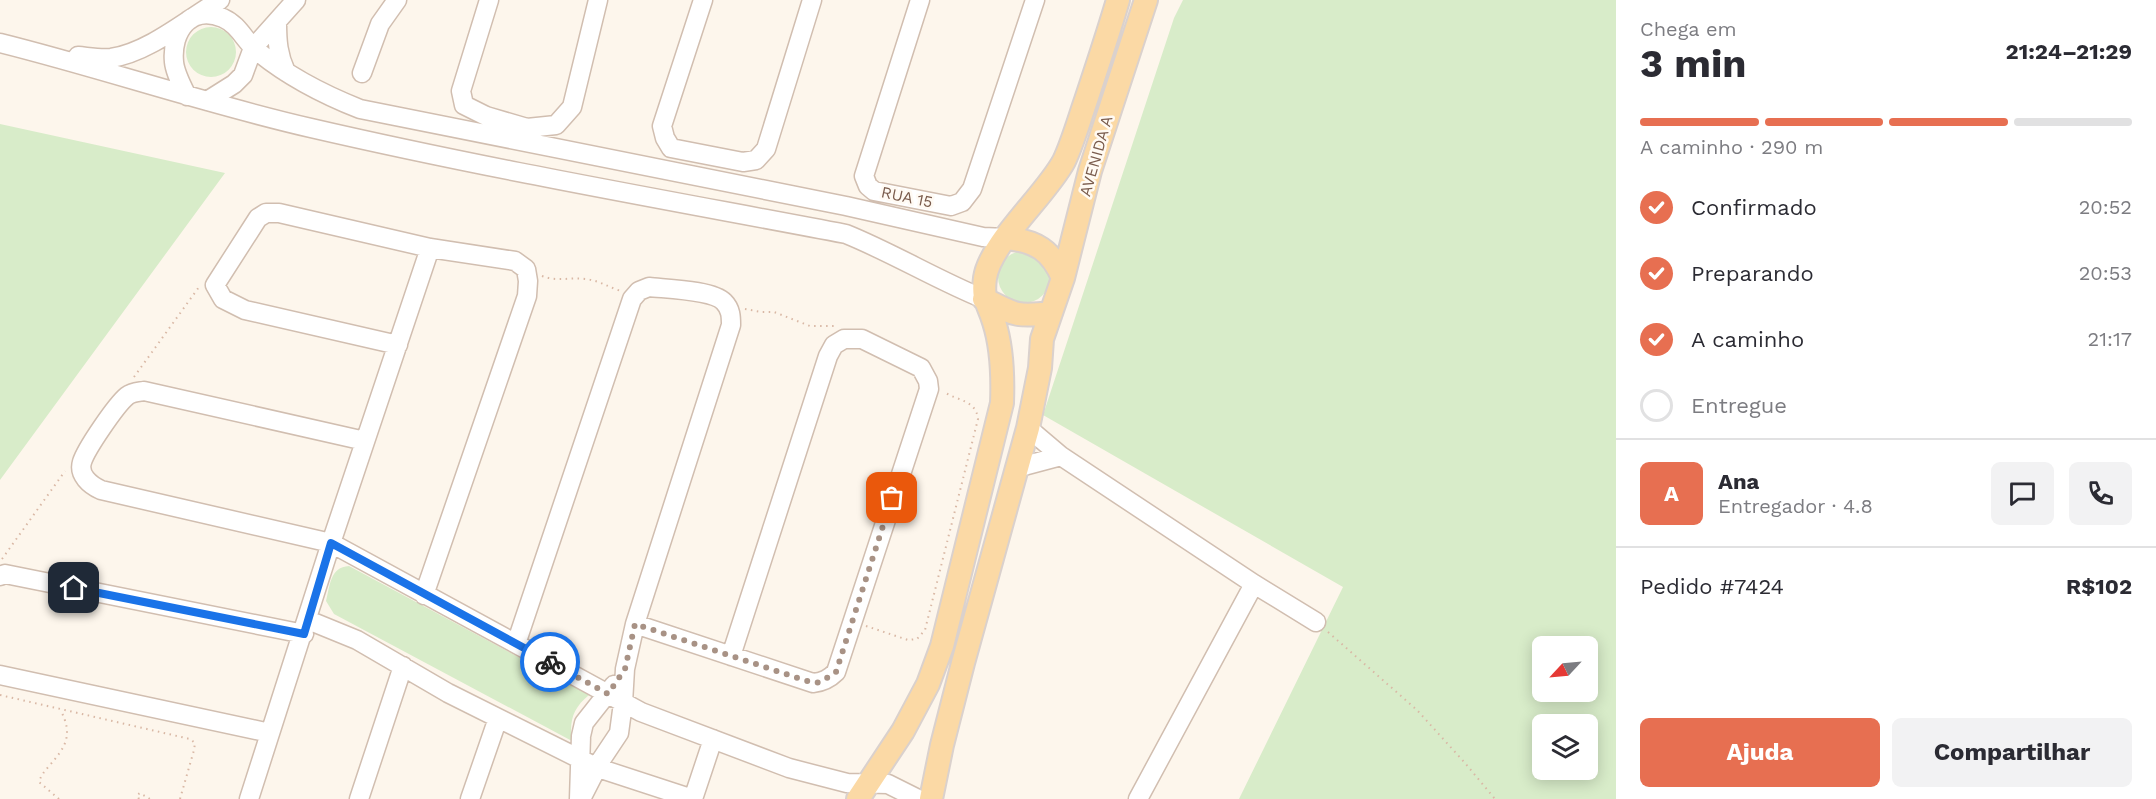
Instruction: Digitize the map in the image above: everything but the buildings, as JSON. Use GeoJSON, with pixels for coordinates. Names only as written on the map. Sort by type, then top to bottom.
{"type":"FeatureCollection","features":[{"type":"Feature","properties":{"kind":"main road","name":"AVENIDA A"},"geometry":{"type":"LineString","coordinates":[[1006,238],[1064,161],[1081,116],[1118,0]]}},
{"type":"Feature","properties":{"kind":"main road","name":"AVENIDA A"},"geometry":{"type":"LineString","coordinates":[[931,799],[963,663],[1028,428],[1040,368],[1042,339],[1063,278],[1090,171],[1146,0]]}},
{"type":"Feature","properties":{"kind":"main road"},"geometry":{"type":"LineString","coordinates":[[863,791],[903,731],[928,684],[942,646],[1002,403],[1003,378],[999,345],[994,322],[984,299],[985,279],[990,261],[1006,238],[1034,244],[1052,258],[1063,278]]}},
{"type":"Feature","properties":{"kind":"main road"},"geometry":{"type":"LineString","coordinates":[[984,299],[1016,315],[1051,313]]}},
{"type":"Feature","properties":{"kind":"main road"},"geometry":{"type":"LineString","coordinates":[[984,299],[1005,317],[1042,339]]}},
{"type":"Feature","properties":{"kind":"street"},"geometry":{"type":"LineString","coordinates":[[43,54],[113,57],[160,38],[220,0]]}},
{"type":"Feature","properties":{"kind":"street"},"geometry":{"type":"LineString","coordinates":[[207,101],[234,84],[243,75],[253,48],[296,0]]}},
{"type":"Feature","properties":{"kind":"street"},"geometry":{"type":"LineString","coordinates":[[362,73],[380,24],[397,0]]}},
{"type":"Feature","properties":{"kind":"street"},"geometry":{"type":"LineString","coordinates":[[489,0],[461,91],[464,105],[486,116],[527,128],[556,125],[572,107],[598,0]]}},
{"type":"Feature","properties":{"kind":"street"},"geometry":{"type":"LineString","coordinates":[[703,0],[662,126],[671,148],[743,162],[756,160],[766,149],[812,0]]}},
{"type":"Feature","properties":{"kind":"street","name":"RUA 15"},"geometry":{"type":"LineString","coordinates":[[920,0],[864,177],[868,186],[874,191],[951,206],[962,202],[972,189],[1035,0]]}},
{"type":"Feature","properties":{"kind":"street"},"geometry":{"type":"LineString","coordinates":[[187,96],[174,63],[174,52],[185,23],[194,15],[205,13],[231,22],[253,48],[286,74],[330,97],[360,109],[846,206],[983,237],[1006,238]]}},
{"type":"Feature","properties":{"kind":"street"},"geometry":{"type":"LineString","coordinates":[[277,22],[279,57],[286,74]]}},
{"type":"Feature","properties":{"kind":"street"},"geometry":{"type":"LineString","coordinates":[[0,43],[310,128],[449,159],[846,234],[984,299]]}},
{"type":"Feature","properties":{"kind":"street"},"geometry":{"type":"LineString","coordinates":[[398,345],[245,310],[223,299],[215,285],[258,218],[266,213],[279,213],[430,248],[515,261],[526,269],[527,296],[424,595]]}},
{"type":"Feature","properties":{"kind":"street"},"geometry":{"type":"LineString","coordinates":[[249,799],[306,627],[331,543],[430,248]]}},
{"type":"Feature","properties":{"kind":"street"},"geometry":{"type":"LineString","coordinates":[[516,644],[632,299],[639,291],[649,287],[712,295],[724,302],[731,313],[731,325],[635,624],[616,699],[619,733],[580,799]]}},
{"type":"Feature","properties":{"kind":"street"},"geometry":{"type":"LineString","coordinates":[[635,624],[813,683],[821,682],[836,672],[928,389],[928,381],[921,368],[862,339],[844,339],[834,345],[828,356],[732,656]]}},
{"type":"Feature","properties":{"kind":"street"},"geometry":{"type":"LineString","coordinates":[[365,441],[144,391],[133,392],[126,397],[97,435],[81,462],[85,478],[90,485],[100,490],[331,543],[641,712],[789,768],[847,783],[863,791],[888,784],[918,799]]}},
{"type":"Feature","properties":{"kind":"street"},"geometry":{"type":"LineString","coordinates":[[1028,428],[1061,456],[1254,584],[1316,622]]}},
{"type":"Feature","properties":{"kind":"street"},"geometry":{"type":"LineString","coordinates":[[1016,468],[1061,456]]}},
{"type":"Feature","properties":{"kind":"street"},"geometry":{"type":"LineString","coordinates":[[0,576],[5,574],[306,627],[357,640],[448,693],[598,768],[693,799],[713,739]]}},
{"type":"Feature","properties":{"kind":"street"},"geometry":{"type":"LineString","coordinates":[[1138,799],[1254,584]]}},
{"type":"Feature","properties":{"kind":"street"},"geometry":{"type":"LineString","coordinates":[[359,799],[403,666]]}},
{"type":"Feature","properties":{"kind":"street"},"geometry":{"type":"LineString","coordinates":[[0,675],[270,733]]}},
{"type":"Feature","properties":{"kind":"street"},"geometry":{"type":"LineString","coordinates":[[580,799],[581,736],[584,723],[616,699]]}},
{"type":"Feature","properties":{"kind":"street"},"geometry":{"type":"LineString","coordinates":[[470,799],[498,718]]}},
{"type":"Feature","properties":{"kind":"path"},"geometry":{"type":"LineString","coordinates":[[1316,622],[1417,710],[1465,762],[1495,799]]}},
{"type":"Feature","properties":{"kind":"path"},"geometry":{"type":"LineString","coordinates":[[0,695],[190,739],[195,742],[180,799]]}},
{"type":"Feature","properties":{"kind":"path"},"geometry":{"type":"LineString","coordinates":[[59,799],[39,782],[40,776],[58,756],[66,741],[69,731],[61,710]]}},
{"type":"Feature","properties":{"kind":"path"},"geometry":{"type":"LineString","coordinates":[[139,799],[137,795],[140,793],[150,799]]}},
{"type":"Feature","properties":{"kind":"green space"},"geometry":{"type":"Polygon","coordinates":[[[1183,0],[1616,0],[1616,799],[1239,799],[1343,587],[1043,415],[1174,18],[1183,0]]]}},
{"type":"Feature","properties":{"kind":"green space"},"geometry":{"type":"Polygon","coordinates":[[[206,27],[216,27],[229,34],[236,47],[236,57],[229,70],[216,77],[206,77],[197,73],[190,66],[186,57],[186,47],[190,38],[197,31],[206,27]]]}},
{"type":"Feature","properties":{"kind":"green space"},"geometry":{"type":"Polygon","coordinates":[[[0,124],[225,173],[0,480],[0,124]]]}},
{"type":"Feature","properties":{"kind":"green space"},"geometry":{"type":"Polygon","coordinates":[[[1024,251],[1038,255],[1046,263],[1050,277],[1046,291],[1038,299],[1024,303],[1010,299],[1002,291],[998,277],[1002,263],[1010,255],[1024,251]]]}},
{"type":"Feature","properties":{"kind":"green space"},"geometry":{"type":"Polygon","coordinates":[[[349,566],[589,695],[573,715],[572,741],[334,614],[326,601],[330,584],[338,570],[349,566]]]}},
{"type":"Feature","properties":{"kind":"way so far"},"geometry":{"type":"LineString","coordinates":[[550,662],[608,694],[625,669],[635,624],[813,683],[830,678],[836,672],[892,498]]}},
{"type":"Feature","properties":{"kind":"route"},"geometry":{"type":"LineString","coordinates":[[74,588],[304,634],[331,543],[550,662]]}}]}
